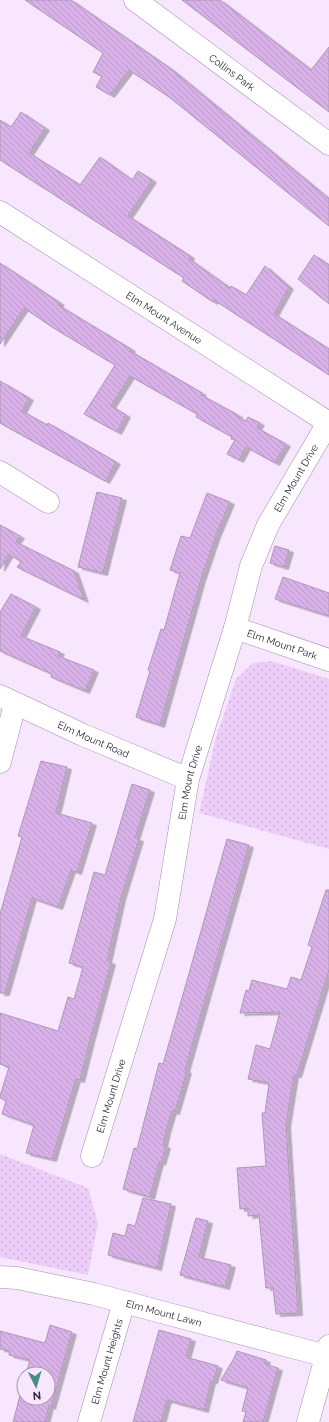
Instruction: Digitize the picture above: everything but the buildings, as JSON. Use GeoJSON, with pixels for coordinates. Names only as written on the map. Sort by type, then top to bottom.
{"type":"FeatureCollection","features":[{"type":"Feature","properties":{"kind":"street","name":"Collins Park"},"geometry":{"type":"LineString","coordinates":[[135,0],[329,144]]}},
{"type":"Feature","properties":{"kind":"street","name":"Elm Mount Avenue"},"geometry":{"type":"LineString","coordinates":[[0,212],[328,423]]}},
{"type":"Feature","properties":{"kind":"street","name":"Elm Mount Drive"},"geometry":{"type":"LineString","coordinates":[[92,1156],[166,919],[188,779],[235,628],[251,566],[268,525],[328,423]]}},
{"type":"Feature","properties":{"kind":"street"},"geometry":{"type":"LineString","coordinates":[[0,472],[48,502]]}},
{"type":"Feature","properties":{"kind":"street","name":"Elm Mount Park"},"geometry":{"type":"LineString","coordinates":[[235,628],[329,660]]}},
{"type":"Feature","properties":{"kind":"street"},"geometry":{"type":"LineString","coordinates":[[0,762],[7,700]]}},
{"type":"Feature","properties":{"kind":"street","name":"Elm Mount Road"},"geometry":{"type":"LineString","coordinates":[[7,700],[83,735],[188,779]]}},
{"type":"Feature","properties":{"kind":"street","name":"Elm Mount Lawn"},"geometry":{"type":"LineString","coordinates":[[0,1277],[17,1278],[124,1302],[328,1351]]}},
{"type":"Feature","properties":{"kind":"street","name":"Elm Mount Heights"},"geometry":{"type":"LineString","coordinates":[[89,1422],[124,1302]]}},
{"type":"Feature","properties":{"kind":"street"},"geometry":{"type":"LineString","coordinates":[[308,1422],[328,1351]]}},
{"type":"Feature","properties":{"kind":"shaded area"},"geometry":{"type":"Polygon","coordinates":[[[272,661],[329,679],[329,849],[199,813],[216,737],[236,679],[253,663],[272,661]]]}},
{"type":"Feature","properties":{"kind":"shaded area"},"geometry":{"type":"Polygon","coordinates":[[[0,1154],[88,1188],[98,1223],[88,1275],[0,1257],[0,1154]]]}}]}
